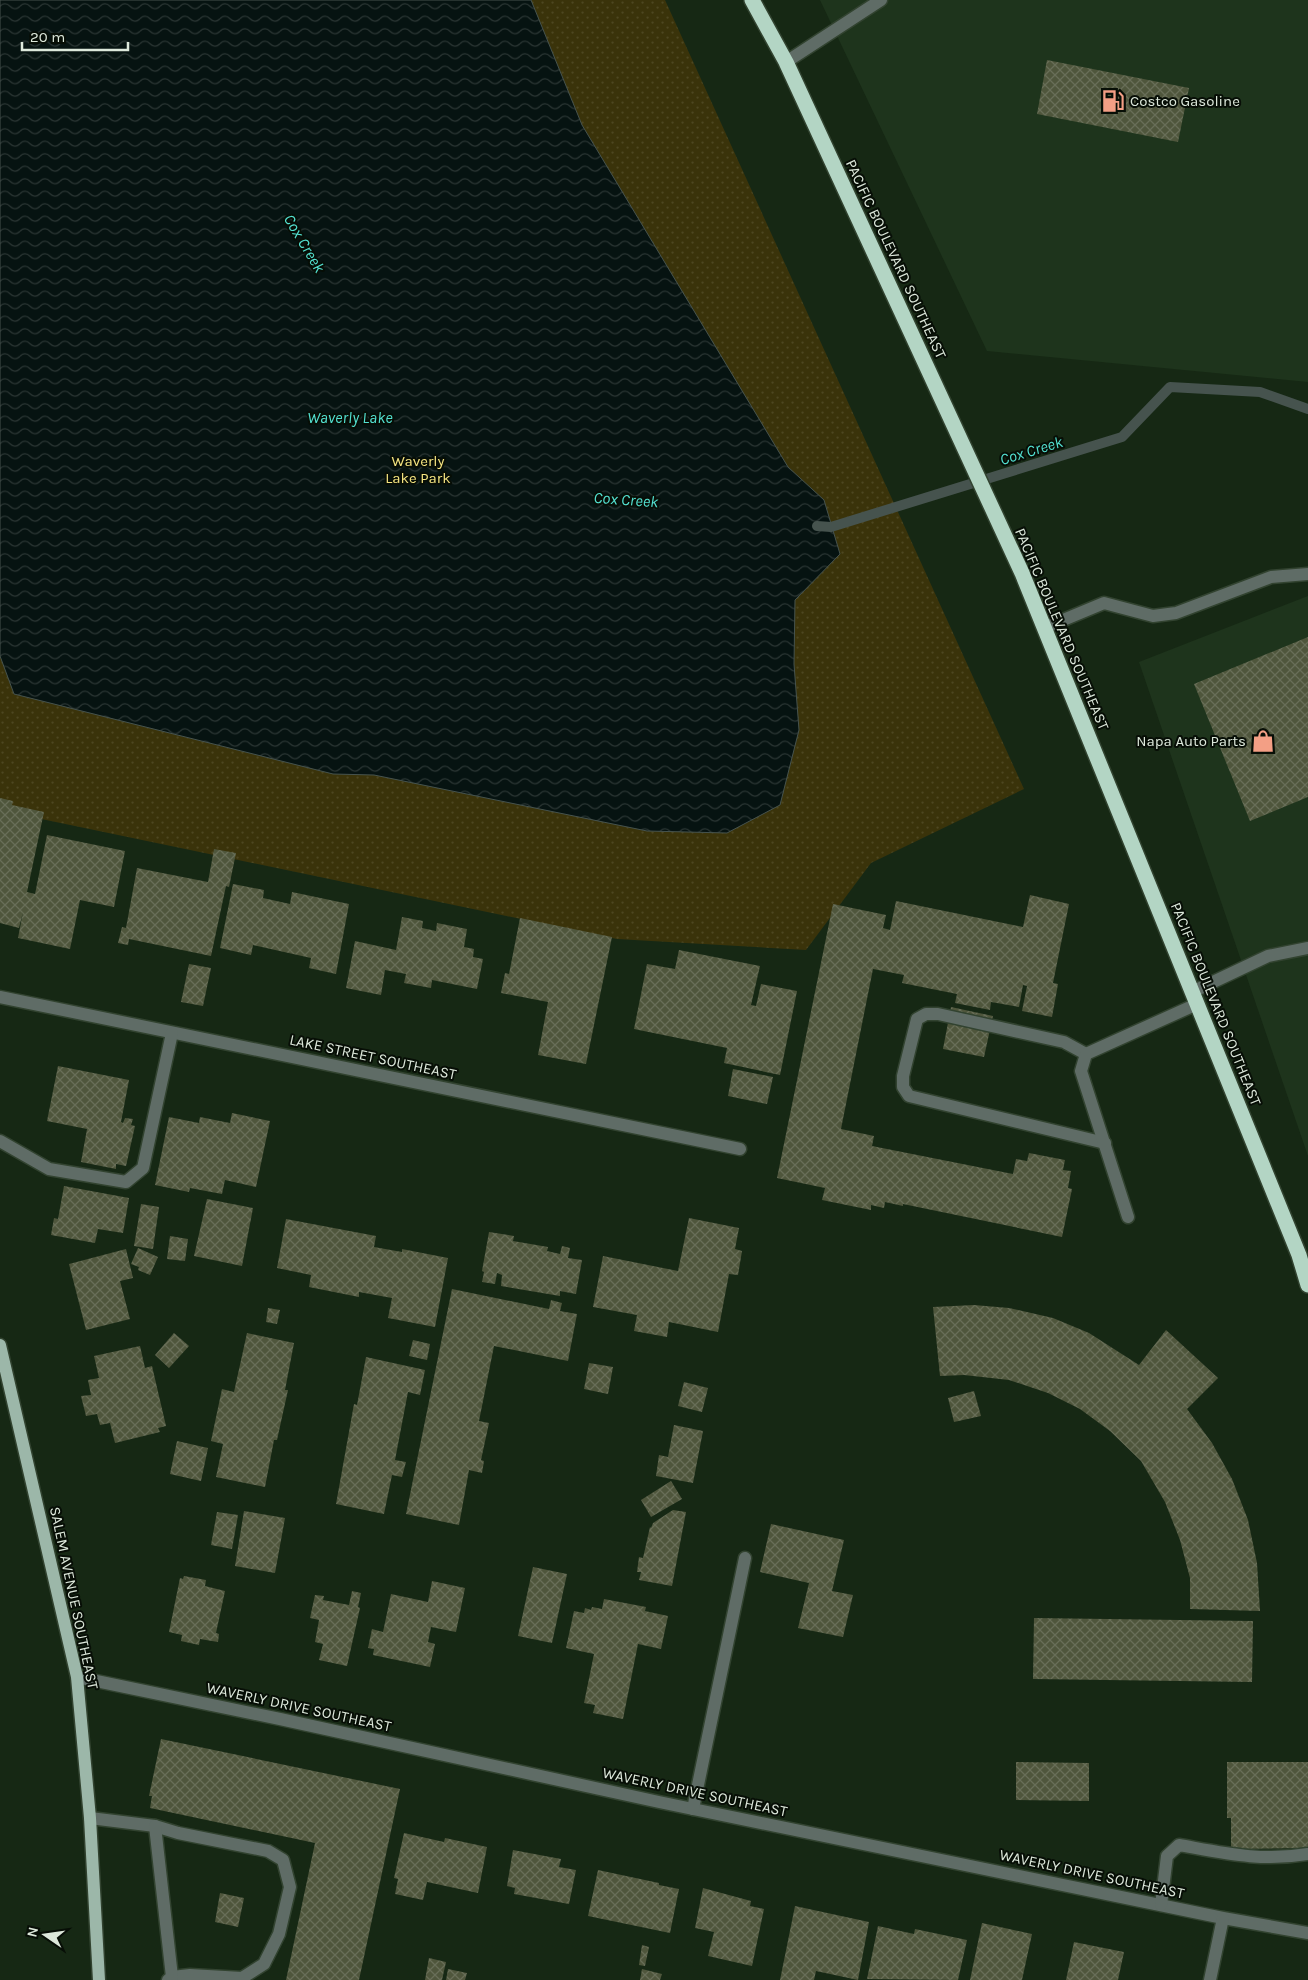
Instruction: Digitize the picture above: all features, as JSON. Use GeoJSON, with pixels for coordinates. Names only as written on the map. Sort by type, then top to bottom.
{"type":"FeatureCollection","features":[{"type":"Feature","properties":{"kind":"highway","name":"PACIFIC BOULEVARD SOUTHEAST"},"geometry":{"type":"LineString","coordinates":[[752,0],[786,62],[1022,573],[1299,1255],[1308,1285]]}},
{"type":"Feature","properties":{"kind":"main road","name":"SALEM AVENUE SOUTHEAST"},"geometry":{"type":"LineString","coordinates":[[0,1345],[77,1677],[90,1818],[99,1980]]}},
{"type":"Feature","properties":{"kind":"street"},"geometry":{"type":"LineString","coordinates":[[786,62],[881,0]]}},
{"type":"Feature","properties":{"kind":"street"},"geometry":{"type":"LineString","coordinates":[[1044,628],[1104,603],[1152,616],[1176,613],[1271,577],[1308,574]]}},
{"type":"Feature","properties":{"kind":"street"},"geometry":{"type":"LineString","coordinates":[[1128,1217],[1081,1071],[1086,1054],[1194,998],[1268,956],[1308,948]]}},
{"type":"Feature","properties":{"kind":"street","name":"LAKE STREET SOUTHEAST"},"geometry":{"type":"LineString","coordinates":[[0,997],[740,1149]]}},
{"type":"Feature","properties":{"kind":"street"},"geometry":{"type":"LineString","coordinates":[[1086,1054],[1064,1042],[938,1014],[926,1014],[916,1019],[903,1076],[903,1087],[909,1096],[1105,1143]]}},
{"type":"Feature","properties":{"kind":"street"},"geometry":{"type":"LineString","coordinates":[[0,1141],[49,1169],[126,1182],[143,1168],[172,1033]]}},
{"type":"Feature","properties":{"kind":"street"},"geometry":{"type":"LineString","coordinates":[[693,1809],[744,1558]]}},
{"type":"Feature","properties":{"kind":"street","name":"WAVERLY DRIVE SOUTHEAST"},"geometry":{"type":"LineString","coordinates":[[77,1677],[693,1809],[1223,1918],[1308,1933]]}},
{"type":"Feature","properties":{"kind":"street"},"geometry":{"type":"LineString","coordinates":[[90,1818],[155,1826],[178,1833],[268,1851],[284,1860],[290,1887],[279,1934],[264,1964],[242,1978],[190,1975],[170,1978],[155,1826]]}},
{"type":"Feature","properties":{"kind":"street"},"geometry":{"type":"LineString","coordinates":[[1161,1905],[1167,1856],[1179,1845],[1247,1858],[1283,1859],[1308,1854]]}},
{"type":"Feature","properties":{"kind":"street"},"geometry":{"type":"LineString","coordinates":[[1210,1980],[1223,1918]]}},
{"type":"Feature","properties":{"kind":"shaded area"},"geometry":{"type":"Polygon","coordinates":[[[820,0],[1308,0],[1308,382],[987,351],[820,0]]]}},
{"type":"Feature","properties":{"kind":"shaded area"},"geometry":{"type":"Polygon","coordinates":[[[1308,596],[1308,1156],[1139,662],[1308,596]]]}},
{"type":"Feature","properties":{"kind":"green space","name":"Waverly Lake"},"geometry":{"type":"Polygon","coordinates":[[[0,0],[665,0],[1024,789],[871,863],[806,950],[617,939],[3,811],[0,808],[0,0]]]}},
{"type":"Feature","properties":{"kind":"water","name":"Waverly Lake"},"geometry":{"type":"Polygon","coordinates":[[[0,0],[531,0],[582,125],[788,467],[824,500],[840,554],[795,600],[794,664],[799,730],[780,805],[727,833],[647,831],[374,775],[333,774],[14,694],[0,656],[0,0]]]}},
{"type":"Feature","properties":{"kind":"building","name":"Costco Gasoline"},"geometry":{"type":"Polygon","coordinates":[[[1047,60],[1189,88],[1178,142],[1037,114],[1047,60]]]}},
{"type":"Feature","properties":{"kind":"building","name":"Napa Auto Parts"},"geometry":{"type":"Polygon","coordinates":[[[1308,637],[1308,797],[1250,821],[1194,684],[1308,637]]]}},
{"type":"Feature","properties":{"kind":"building"},"geometry":{"type":"Polygon","coordinates":[[[0,798],[13,801],[12,805],[44,812],[27,892],[35,894],[47,835],[125,851],[114,907],[80,900],[70,949],[18,938],[23,912],[19,928],[0,923],[0,798]]]}},
{"type":"Feature","properties":{"kind":"building"},"geometry":{"type":"Polygon","coordinates":[[[214,849],[236,853],[229,887],[226,886],[211,956],[129,939],[128,945],[118,943],[122,927],[126,928],[137,868],[208,882],[214,849]]]}},
{"type":"Feature","properties":{"kind":"building"},"geometry":{"type":"Polygon","coordinates":[[[233,884],[264,890],[263,898],[290,904],[292,892],[349,904],[336,974],[309,968],[311,958],[253,945],[251,955],[220,948],[233,884]]]}},
{"type":"Feature","properties":{"kind":"building"},"geometry":{"type":"Polygon","coordinates":[[[1030,895],[1069,904],[1053,983],[1058,984],[1052,1017],[1022,1011],[1027,986],[1023,985],[1019,1007],[991,1002],[990,1010],[955,1003],[957,994],[902,983],[904,975],[873,969],[841,1129],[874,1136],[872,1146],[1013,1174],[1016,1159],[1027,1161],[1029,1153],[1065,1160],[1063,1170],[1071,1171],[1068,1188],[1072,1189],[1062,1237],[903,1204],[903,1206],[885,1202],[884,1208],[871,1205],[871,1210],[822,1200],[825,1188],[777,1178],[833,904],[886,915],[883,928],[890,930],[896,901],[1023,927],[1030,895]]]}},
{"type":"Feature","properties":{"kind":"building"},"geometry":{"type":"Polygon","coordinates":[[[402,917],[423,921],[422,928],[436,931],[437,923],[467,929],[464,947],[474,949],[473,957],[483,959],[477,989],[432,980],[431,988],[404,983],[406,974],[385,970],[381,995],[346,988],[355,941],[396,950],[402,917]]]}},
{"type":"Feature","properties":{"kind":"building"},"geometry":{"type":"Polygon","coordinates":[[[520,918],[612,937],[586,1064],[538,1055],[548,1002],[501,993],[505,973],[509,974],[520,918]]]}},
{"type":"Feature","properties":{"kind":"building"},"geometry":{"type":"Polygon","coordinates":[[[679,950],[760,966],[751,1005],[756,1006],[761,984],[797,991],[780,1075],[724,1063],[727,1048],[634,1029],[647,964],[675,969],[679,950]]]}},
{"type":"Feature","properties":{"kind":"building"},"geometry":{"type":"Polygon","coordinates":[[[189,964],[211,968],[203,1006],[181,1002],[189,964]]]}},
{"type":"Feature","properties":{"kind":"building"},"geometry":{"type":"Polygon","coordinates":[[[951,1007],[993,1016],[984,1057],[943,1049],[951,1007]]]}},
{"type":"Feature","properties":{"kind":"building"},"geometry":{"type":"Polygon","coordinates":[[[58,1066],[129,1080],[121,1122],[123,1123],[125,1118],[133,1119],[131,1125],[135,1126],[126,1166],[116,1164],[116,1169],[81,1162],[87,1129],[47,1121],[58,1066]]]}},
{"type":"Feature","properties":{"kind":"building"},"geometry":{"type":"Polygon","coordinates":[[[733,1069],[773,1077],[767,1104],[728,1096],[733,1069]]]}},
{"type":"Feature","properties":{"kind":"building"},"geometry":{"type":"Polygon","coordinates":[[[232,1113],[270,1121],[256,1187],[225,1180],[222,1194],[190,1188],[189,1192],[155,1185],[169,1117],[199,1123],[200,1117],[230,1123],[232,1113]]]}},
{"type":"Feature","properties":{"kind":"building"},"geometry":{"type":"Polygon","coordinates":[[[64,1186],[129,1198],[123,1233],[98,1229],[95,1243],[51,1235],[54,1218],[58,1219],[64,1186]]]}},
{"type":"Feature","properties":{"kind":"building"},"geometry":{"type":"Polygon","coordinates":[[[207,1199],[253,1208],[242,1266],[194,1256],[207,1199]]]}},
{"type":"Feature","properties":{"kind":"building"},"geometry":{"type":"Polygon","coordinates":[[[141,1204],[159,1207],[153,1249],[134,1246],[141,1204]]]}},
{"type":"Feature","properties":{"kind":"building"},"geometry":{"type":"Polygon","coordinates":[[[689,1218],[739,1228],[735,1249],[742,1251],[738,1275],[729,1274],[718,1332],[669,1322],[667,1337],[634,1331],[637,1315],[593,1307],[603,1256],[678,1271],[689,1218]]]}},
{"type":"Feature","properties":{"kind":"building"},"geometry":{"type":"Polygon","coordinates":[[[286,1219],[376,1236],[374,1247],[402,1252],[402,1249],[448,1258],[435,1327],[388,1318],[392,1298],[359,1292],[359,1297],[309,1287],[311,1275],[277,1268],[286,1219]]]}},
{"type":"Feature","properties":{"kind":"building"},"geometry":{"type":"Polygon","coordinates":[[[489,1232],[514,1236],[513,1241],[548,1247],[547,1251],[560,1254],[562,1246],[570,1248],[568,1258],[582,1260],[576,1294],[560,1291],[560,1296],[501,1286],[502,1275],[497,1273],[495,1284],[482,1282],[484,1272],[482,1271],[489,1232]]]}},
{"type":"Feature","properties":{"kind":"building"},"geometry":{"type":"Polygon","coordinates":[[[170,1236],[188,1239],[185,1261],[167,1259],[170,1236]]]}},
{"type":"Feature","properties":{"kind":"building"},"geometry":{"type":"Polygon","coordinates":[[[138,1248],[158,1257],[150,1275],[138,1270],[139,1267],[131,1264],[138,1248]]]}},
{"type":"Feature","properties":{"kind":"building"},"geometry":{"type":"Polygon","coordinates":[[[126,1249],[133,1278],[120,1281],[130,1319],[86,1330],[69,1264],[126,1249]]]}},
{"type":"Feature","properties":{"kind":"building"},"geometry":{"type":"Polygon","coordinates":[[[452,1289],[549,1309],[551,1300],[562,1303],[560,1311],[577,1314],[568,1361],[494,1346],[479,1421],[489,1423],[481,1460],[484,1461],[482,1473],[469,1470],[459,1525],[406,1514],[452,1289]]]}},
{"type":"Feature","properties":{"kind":"building"},"geometry":{"type":"Polygon","coordinates":[[[974,1305],[1009,1308],[1053,1318],[1089,1333],[1139,1365],[1166,1330],[1218,1378],[1187,1409],[1212,1443],[1232,1479],[1248,1520],[1257,1563],[1260,1611],[1190,1609],[1190,1578],[1180,1540],[1165,1502],[1141,1461],[1110,1431],[1080,1409],[1048,1393],[1009,1380],[964,1375],[940,1376],[933,1307],[974,1305]]]}},
{"type":"Feature","properties":{"kind":"building"},"geometry":{"type":"Polygon","coordinates":[[[268,1308],[280,1310],[277,1324],[266,1322],[268,1308]]]}},
{"type":"Feature","properties":{"kind":"building"},"geometry":{"type":"Polygon","coordinates":[[[174,1333],[189,1346],[169,1368],[155,1355],[174,1333]]]}},
{"type":"Feature","properties":{"kind":"building"},"geometry":{"type":"Polygon","coordinates":[[[247,1333],[294,1343],[285,1390],[288,1390],[277,1440],[274,1440],[265,1487],[216,1477],[223,1444],[211,1441],[222,1389],[234,1392],[247,1333]]]}},
{"type":"Feature","properties":{"kind":"building"},"geometry":{"type":"Polygon","coordinates":[[[413,1340],[430,1344],[427,1360],[409,1356],[413,1340]]]}},
{"type":"Feature","properties":{"kind":"building"},"geometry":{"type":"Polygon","coordinates":[[[140,1346],[145,1368],[152,1366],[166,1426],[158,1428],[160,1432],[115,1443],[110,1423],[100,1425],[97,1414],[86,1416],[81,1396],[91,1395],[88,1380],[99,1378],[94,1356],[140,1346]]]}},
{"type":"Feature","properties":{"kind":"building"},"geometry":{"type":"Polygon","coordinates":[[[366,1357],[425,1370],[420,1395],[408,1392],[395,1460],[406,1462],[402,1477],[392,1475],[384,1514],[336,1504],[354,1404],[357,1405],[366,1357]]]}},
{"type":"Feature","properties":{"kind":"building"},"geometry":{"type":"Polygon","coordinates":[[[589,1363],[613,1367],[608,1394],[584,1389],[589,1363]]]}},
{"type":"Feature","properties":{"kind":"building"},"geometry":{"type":"Polygon","coordinates":[[[684,1382],[708,1388],[702,1412],[678,1406],[684,1382]]]}},
{"type":"Feature","properties":{"kind":"building"},"geometry":{"type":"Polygon","coordinates":[[[974,1391],[981,1416],[954,1422],[948,1398],[974,1391]]]}},
{"type":"Feature","properties":{"kind":"building"},"geometry":{"type":"Polygon","coordinates":[[[674,1425],[703,1431],[693,1483],[656,1476],[659,1455],[668,1457],[674,1425]]]}},
{"type":"Feature","properties":{"kind":"building"},"geometry":{"type":"Polygon","coordinates":[[[177,1441],[208,1448],[201,1481],[170,1474],[177,1441]]]}},
{"type":"Feature","properties":{"kind":"building"},"geometry":{"type":"Polygon","coordinates":[[[671,1481],[682,1499],[651,1517],[641,1500],[671,1481]]]}},
{"type":"Feature","properties":{"kind":"building"},"geometry":{"type":"Polygon","coordinates":[[[673,1510],[686,1512],[672,1586],[639,1580],[641,1572],[637,1572],[639,1557],[643,1558],[650,1527],[673,1510]]]}},
{"type":"Feature","properties":{"kind":"building"},"geometry":{"type":"Polygon","coordinates":[[[244,1511],[285,1518],[275,1573],[235,1566],[244,1511]]]}},
{"type":"Feature","properties":{"kind":"building"},"geometry":{"type":"Polygon","coordinates":[[[217,1512],[238,1515],[232,1549],[211,1545],[217,1512]]]}},
{"type":"Feature","properties":{"kind":"building"},"geometry":{"type":"Polygon","coordinates":[[[771,1524],[844,1540],[832,1591],[853,1595],[843,1637],[798,1628],[809,1583],[760,1572],[771,1524]]]}},
{"type":"Feature","properties":{"kind":"building"},"geometry":{"type":"Polygon","coordinates":[[[533,1567],[567,1574],[552,1643],[518,1636],[533,1567]]]}},
{"type":"Feature","properties":{"kind":"building"},"geometry":{"type":"Polygon","coordinates":[[[184,1576],[206,1580],[205,1586],[225,1591],[216,1633],[219,1634],[218,1642],[200,1639],[199,1645],[181,1641],[182,1635],[169,1632],[180,1578],[183,1579],[184,1576]]]}},
{"type":"Feature","properties":{"kind":"building"},"geometry":{"type":"Polygon","coordinates":[[[432,1581],[465,1588],[456,1632],[431,1627],[428,1642],[435,1644],[430,1667],[373,1655],[374,1649],[368,1648],[372,1629],[383,1632],[391,1594],[428,1602],[432,1581]]]}},
{"type":"Feature","properties":{"kind":"building"},"geometry":{"type":"Polygon","coordinates":[[[352,1591],[361,1593],[358,1607],[360,1608],[347,1666],[319,1660],[323,1644],[315,1642],[319,1620],[310,1618],[315,1595],[324,1596],[323,1600],[349,1605],[352,1591]]]}},
{"type":"Feature","properties":{"kind":"building"},"geometry":{"type":"Polygon","coordinates":[[[604,1599],[646,1607],[645,1611],[668,1616],[661,1649],[638,1644],[623,1719],[593,1713],[595,1705],[584,1703],[594,1654],[566,1648],[574,1611],[584,1613],[585,1608],[591,1610],[592,1607],[602,1609],[604,1599]]]}},
{"type":"Feature","properties":{"kind":"building"},"geometry":{"type":"Polygon","coordinates":[[[1034,1618],[1253,1621],[1252,1682],[1033,1679],[1034,1618]]]}},
{"type":"Feature","properties":{"kind":"building"},"geometry":{"type":"Polygon","coordinates":[[[161,1739],[400,1789],[359,1980],[286,1980],[315,1843],[150,1808],[152,1796],[149,1796],[161,1739]]]}},
{"type":"Feature","properties":{"kind":"building"},"geometry":{"type":"Polygon","coordinates":[[[1016,1762],[1089,1763],[1089,1801],[1016,1800],[1016,1762]]]}},
{"type":"Feature","properties":{"kind":"building"},"geometry":{"type":"Polygon","coordinates":[[[1227,1762],[1308,1762],[1308,1848],[1231,1849],[1231,1818],[1227,1818],[1227,1762]]]}},
{"type":"Feature","properties":{"kind":"building"},"geometry":{"type":"Polygon","coordinates":[[[404,1833],[444,1842],[445,1838],[487,1847],[478,1893],[427,1882],[423,1900],[395,1894],[398,1879],[394,1878],[404,1833]]]}},
{"type":"Feature","properties":{"kind":"building"},"geometry":{"type":"Polygon","coordinates":[[[513,1850],[561,1859],[559,1867],[576,1870],[569,1904],[514,1894],[515,1888],[507,1886],[513,1850]]]}},
{"type":"Feature","properties":{"kind":"building"},"geometry":{"type":"Polygon","coordinates":[[[598,1870],[679,1889],[670,1933],[588,1916],[598,1870]]]}},
{"type":"Feature","properties":{"kind":"building"},"geometry":{"type":"Polygon","coordinates":[[[703,1888],[751,1901],[750,1906],[764,1909],[752,1966],[708,1956],[714,1932],[695,1928],[703,1888]]]}},
{"type":"Feature","properties":{"kind":"building"},"geometry":{"type":"Polygon","coordinates":[[[220,1893],[244,1898],[238,1927],[215,1922],[220,1893]]]}},
{"type":"Feature","properties":{"kind":"building"},"geometry":{"type":"Polygon","coordinates":[[[795,1906],[869,1922],[858,1980],[816,1971],[814,1980],[780,1980],[795,1906]]]}},
{"type":"Feature","properties":{"kind":"building"},"geometry":{"type":"Polygon","coordinates":[[[982,1923],[1032,1934],[1022,1980],[970,1980],[982,1923]]]}},
{"type":"Feature","properties":{"kind":"building"},"geometry":{"type":"Polygon","coordinates":[[[878,1926],[914,1934],[915,1929],[967,1940],[958,1980],[867,1979],[878,1926]]]}},
{"type":"Feature","properties":{"kind":"building"},"geometry":{"type":"Polygon","coordinates":[[[1074,1942],[1124,1952],[1118,1980],[1066,1980],[1074,1942]]]}},
{"type":"Feature","properties":{"kind":"building"},"geometry":{"type":"Polygon","coordinates":[[[642,1945],[649,1947],[645,1966],[639,1965],[642,1945]]]}},
{"type":"Feature","properties":{"kind":"building"},"geometry":{"type":"Polygon","coordinates":[[[429,1958],[446,1962],[442,1980],[425,1980],[429,1958]]]}},
{"type":"Feature","properties":{"kind":"building"},"geometry":{"type":"Polygon","coordinates":[[[448,1969],[467,1973],[465,1980],[446,1980],[448,1969]]]}},
{"type":"Feature","properties":{"kind":"building"},"geometry":{"type":"Polygon","coordinates":[[[642,1969],[662,1974],[660,1980],[640,1980],[642,1969]]]}},
{"type":"Feature","properties":{"kind":"waterway","name":"Cox Creek"},"geometry":{"type":"LineString","coordinates":[[817,526],[831,527],[1122,437],[1170,387],[1260,392],[1308,409]]}},
{"type":"Feature","properties":{"kind":"place","name":"Costco Gasoline"},"geometry":{"type":"Point","coordinates":[1113,101]}},
{"type":"Feature","properties":{"kind":"place","name":"Napa Auto Parts"},"geometry":{"type":"Point","coordinates":[1263,741]}},
{"type":"Feature","properties":{"kind":"park label","name":"Waverly Lake Park"},"geometry":{"type":"Point","coordinates":[418,470]}}]}
